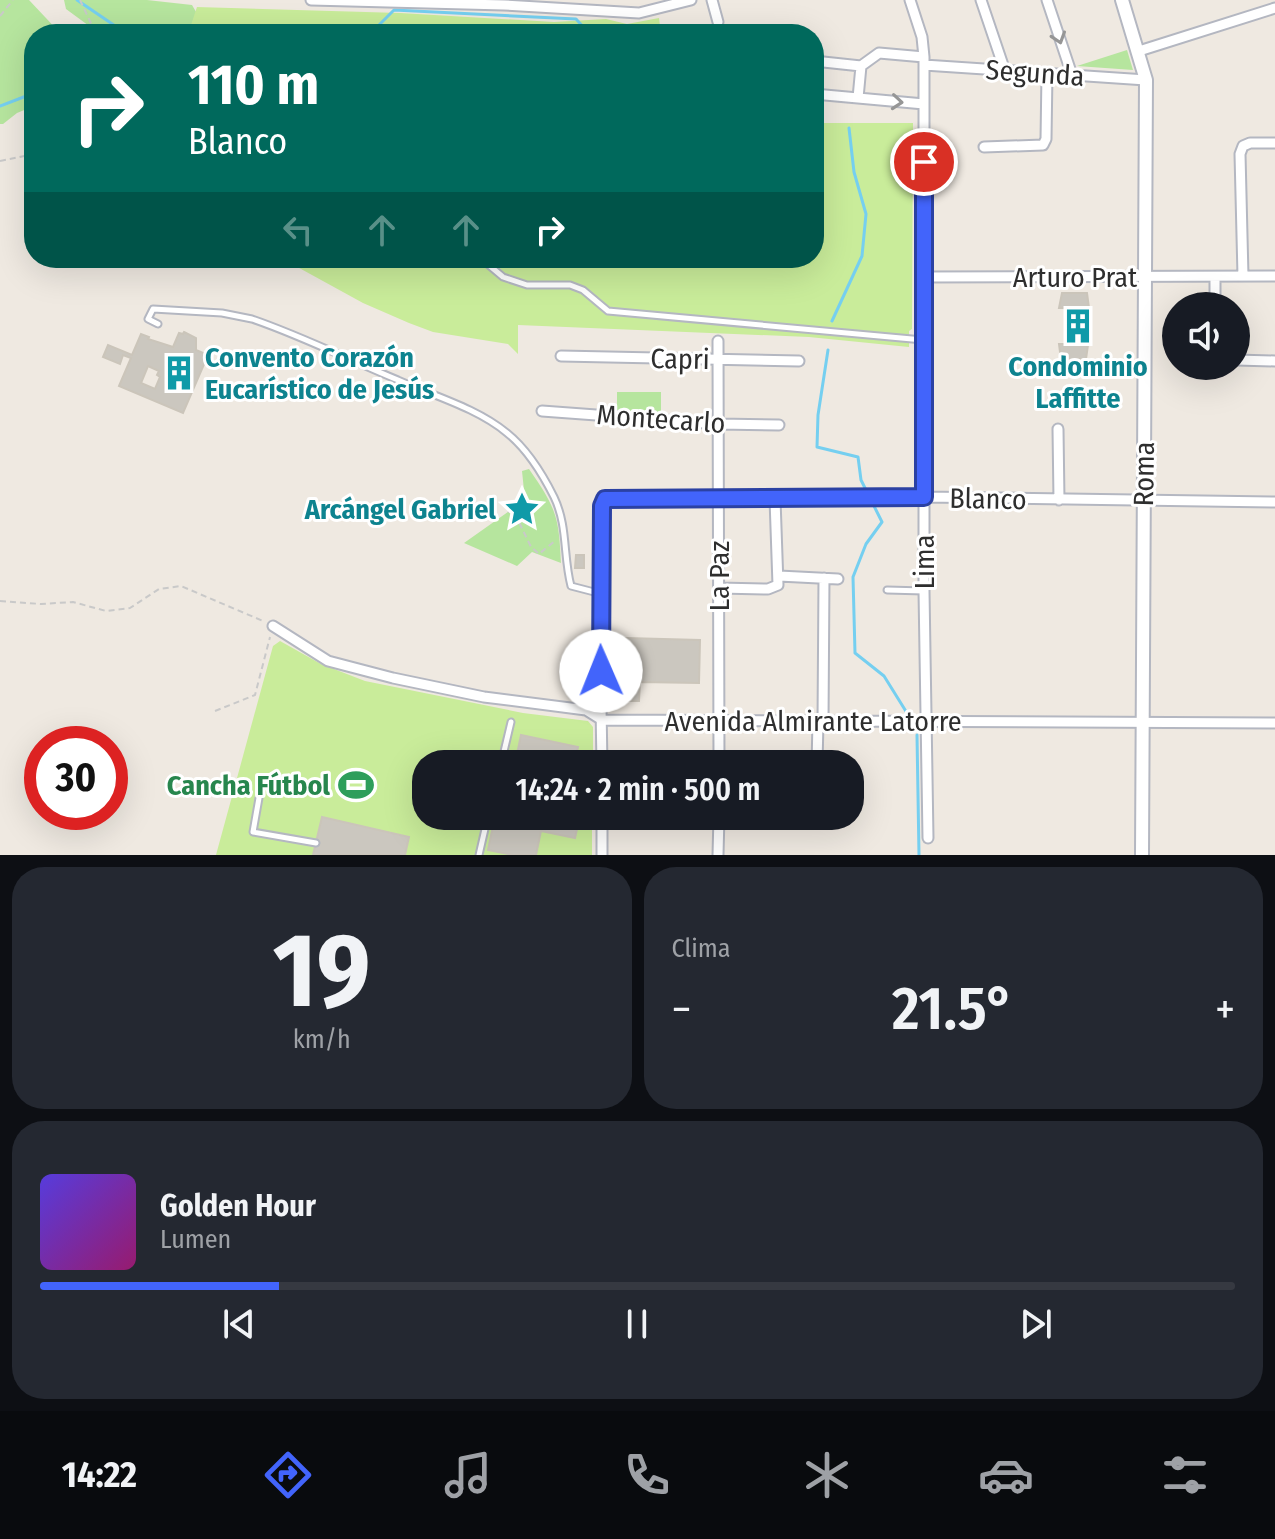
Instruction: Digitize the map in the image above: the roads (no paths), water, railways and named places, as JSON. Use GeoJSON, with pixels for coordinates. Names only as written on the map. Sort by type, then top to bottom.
{"type":"FeatureCollection","features":[{"type":"Feature","properties":{"kind":"street"},"geometry":{"type":"LineString","coordinates":[[311,0],[504,2],[639,13],[691,0]]}},
{"type":"Feature","properties":{"kind":"street"},"geometry":{"type":"LineString","coordinates":[[712,0],[718,22]]}},
{"type":"Feature","properties":{"kind":"street","name":"Lima"},"geometry":{"type":"LineString","coordinates":[[910,0],[922,37],[924,61],[924,591],[928,838]]}},
{"type":"Feature","properties":{"kind":"street"},"geometry":{"type":"LineString","coordinates":[[981,0],[1005,71]]}},
{"type":"Feature","properties":{"kind":"street"},"geometry":{"type":"LineString","coordinates":[[1047,0],[1072,75]]}},
{"type":"Feature","properties":{"kind":"street","name":"Roma"},"geometry":{"type":"LineString","coordinates":[[1122,0],[1146,80],[1142,855]]}},
{"type":"Feature","properties":{"kind":"street"},"geometry":{"type":"LineString","coordinates":[[1139,51],[1275,8]]}},
{"type":"Feature","properties":{"kind":"street","name":"Segunda"},"geometry":{"type":"LineString","coordinates":[[861,66],[879,53],[1005,71],[1146,80]]}},
{"type":"Feature","properties":{"kind":"street"},"geometry":{"type":"LineString","coordinates":[[824,62],[861,66],[858,98]]}},
{"type":"Feature","properties":{"kind":"street"},"geometry":{"type":"LineString","coordinates":[[984,147],[1043,145],[1046,139],[1047,73]]}},
{"type":"Feature","properties":{"kind":"street"},"geometry":{"type":"LineString","coordinates":[[824,95],[924,104]]}},
{"type":"Feature","properties":{"kind":"street"},"geometry":{"type":"LineString","coordinates":[[1243,276],[1240,154],[1243,146],[1250,143],[1275,143]]}},
{"type":"Feature","properties":{"kind":"street","name":"Arturo Prat"},"geometry":{"type":"LineString","coordinates":[[924,277],[1275,276]]}},
{"type":"Feature","properties":{"kind":"street"},"geometry":{"type":"LineString","coordinates":[[1215,277],[1215,292]]}},
{"type":"Feature","properties":{"kind":"street","name":"La Paz"},"geometry":{"type":"LineString","coordinates":[[718,341],[719,750]]}},
{"type":"Feature","properties":{"kind":"street","name":"Capri"},"geometry":{"type":"LineString","coordinates":[[561,356],[799,361]]}},
{"type":"Feature","properties":{"kind":"street"},"geometry":{"type":"LineString","coordinates":[[1250,360],[1275,361]]}},
{"type":"Feature","properties":{"kind":"street","name":"Montecarlo"},"geometry":{"type":"LineString","coordinates":[[542,411],[718,424],[779,425]]}},
{"type":"Feature","properties":{"kind":"street"},"geometry":{"type":"LineString","coordinates":[[1058,429],[1059,500]]}},
{"type":"Feature","properties":{"kind":"street","name":"Blanco"},"geometry":{"type":"LineString","coordinates":[[599,593],[602,506],[605,499],[924,497],[1275,502]]}},
{"type":"Feature","properties":{"kind":"street"},"geometry":{"type":"LineString","coordinates":[[719,588],[776,588],[779,576],[775,499]]}},
{"type":"Feature","properties":{"kind":"street"},"geometry":{"type":"LineString","coordinates":[[779,576],[838,579]]}},
{"type":"Feature","properties":{"kind":"street"},"geometry":{"type":"LineString","coordinates":[[818,750],[824,578]]}},
{"type":"Feature","properties":{"kind":"street"},"geometry":{"type":"LineString","coordinates":[[599,593],[602,750]]}},
{"type":"Feature","properties":{"kind":"street","name":"Avenida Almirante Latorre"},"geometry":{"type":"LineString","coordinates":[[273,626],[328,661],[484,697],[586,710],[602,720],[1275,723]]}},
{"type":"Feature","properties":{"kind":"street"},"geometry":{"type":"LineString","coordinates":[[602,830],[602,855]]}},
{"type":"Feature","properties":{"kind":"street"},"geometry":{"type":"LineString","coordinates":[[718,855],[719,830]]}},
{"type":"Feature","properties":{"kind":"lane"},"geometry":{"type":"LineString","coordinates":[[494,268],[503,277],[527,285],[570,285],[583,290],[608,311],[925,340]]}},
{"type":"Feature","properties":{"kind":"lane"},"geometry":{"type":"LineString","coordinates":[[158,324],[148,319],[153,309],[222,313],[252,319],[480,416],[509,435],[539,471],[562,517],[571,586],[599,593]]}},
{"type":"Feature","properties":{"kind":"lane"},"geometry":{"type":"LineString","coordinates":[[887,590],[924,591]]}},
{"type":"Feature","properties":{"kind":"lane"},"geometry":{"type":"LineString","coordinates":[[504,750],[511,722]]}},
{"type":"Feature","properties":{"kind":"lane"},"geometry":{"type":"LineString","coordinates":[[259,798],[253,832],[316,843]]}},
{"type":"Feature","properties":{"kind":"lane"},"geometry":{"type":"LineString","coordinates":[[479,855],[485,830]]}},
{"type":"Feature","properties":{"kind":"waterway"},"geometry":{"type":"LineString","coordinates":[[77,0],[112,24]]}},
{"type":"Feature","properties":{"kind":"waterway"},"geometry":{"type":"LineString","coordinates":[[380,24],[394,10],[576,19],[581,24]]}},
{"type":"Feature","properties":{"kind":"waterway"},"geometry":{"type":"LineString","coordinates":[[0,106],[24,97]]}},
{"type":"Feature","properties":{"kind":"waterway"},"geometry":{"type":"LineString","coordinates":[[832,321],[862,256],[866,214],[854,172],[849,128]]}},
{"type":"Feature","properties":{"kind":"waterway"},"geometry":{"type":"LineString","coordinates":[[828,350],[818,415],[817,447],[858,457],[861,480],[882,522],[866,544],[853,577],[855,653],[884,676],[907,713]]}},
{"type":"Feature","properties":{"kind":"waterway"},"geometry":{"type":"LineString","coordinates":[[917,735],[919,855]]}},
{"type":"Feature","properties":{"kind":"place","name":"Condominio Laffitte"},"geometry":{"type":"Point","coordinates":[1078,326]}},
{"type":"Feature","properties":{"kind":"place","name":"Convento Corazón Eucarístico de Jesús"},"geometry":{"type":"Point","coordinates":[179,373]}},
{"type":"Feature","properties":{"kind":"place","name":"Arcángel Gabriel"},"geometry":{"type":"Point","coordinates":[522,509]}},
{"type":"Feature","properties":{"kind":"place","name":"Cancha Fútbol"},"geometry":{"type":"Point","coordinates":[356,785]}}]}
